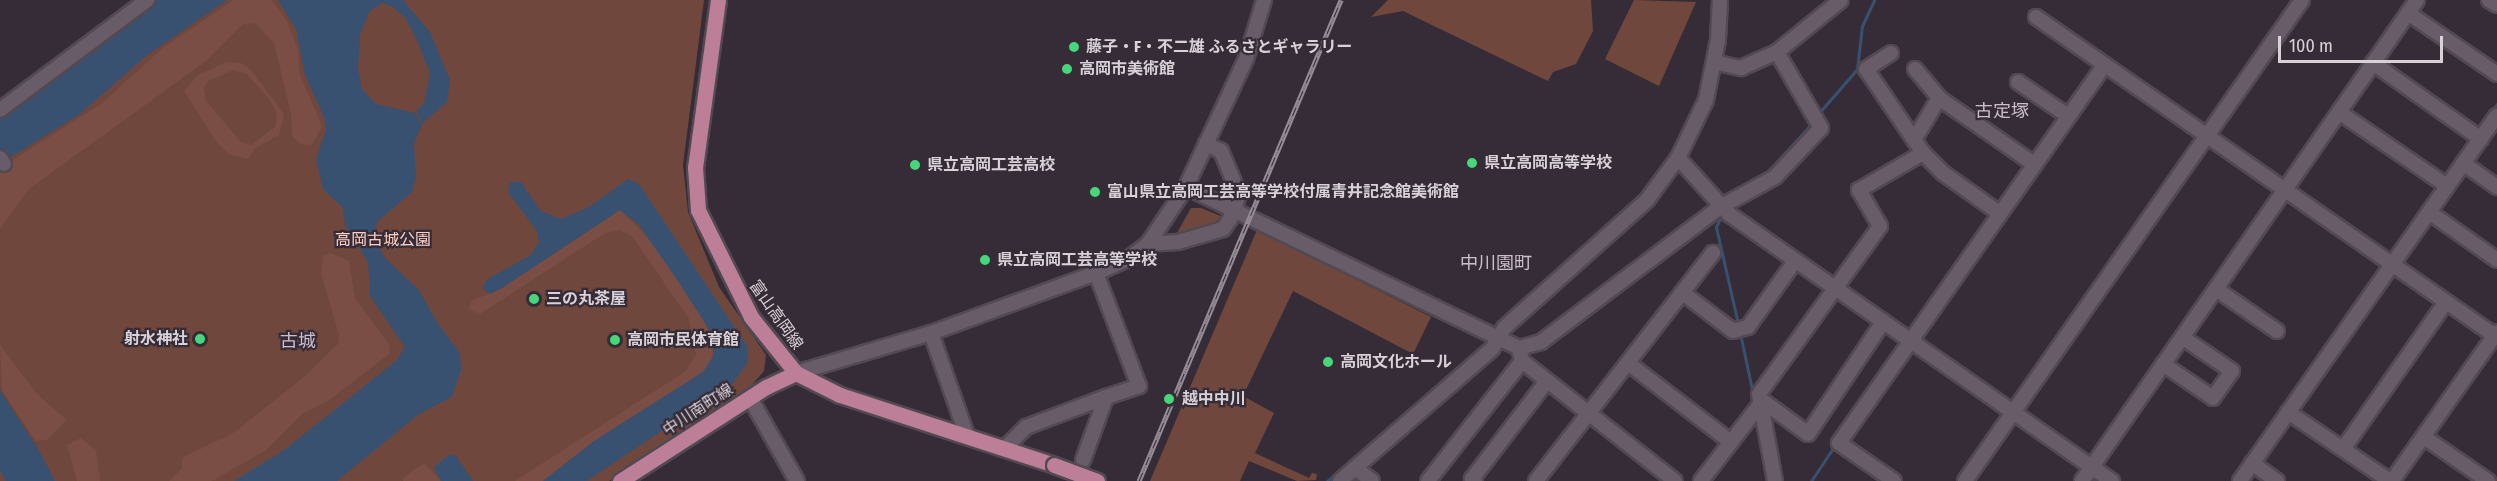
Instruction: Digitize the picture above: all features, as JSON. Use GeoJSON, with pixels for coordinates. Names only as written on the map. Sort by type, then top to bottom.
{"type":"FeatureCollection","features":[{"type":"Feature","properties":{"kind":"main road","name":"富山高岡線"},"geometry":{"type":"LineString","coordinates":[[718,0],[715,47],[696,167],[698,210],[752,317],[796,373],[840,395],[1097,481]]}},
{"type":"Feature","properties":{"kind":"main road","name":"中川南町線"},"geometry":{"type":"LineString","coordinates":[[620,481],[750,398],[796,373]]}},
{"type":"Feature","properties":{"kind":"street"},"geometry":{"type":"LineString","coordinates":[[796,373],[931,333],[1096,273],[1128,259],[1148,244],[1186,187],[1246,59],[1264,0]]}},
{"type":"Feature","properties":{"kind":"street"},"geometry":{"type":"LineString","coordinates":[[1340,481],[1501,338],[1504,328],[1647,200],[1678,158],[1706,100],[1714,62],[1720,0]]}},
{"type":"Feature","properties":{"kind":"street"},"geometry":{"type":"LineString","coordinates":[[1714,62],[1742,68],[1777,52],[1841,0]]}},
{"type":"Feature","properties":{"kind":"street"},"geometry":{"type":"LineString","coordinates":[[1965,481],[2302,0]]}},
{"type":"Feature","properties":{"kind":"street"},"geometry":{"type":"LineString","coordinates":[[2082,481],[2417,0]]}},
{"type":"Feature","properties":{"kind":"street"},"geometry":{"type":"LineString","coordinates":[[2490,0],[2497,5]]}},
{"type":"Feature","properties":{"kind":"street"},"geometry":{"type":"LineString","coordinates":[[0,110],[137,3]]}},
{"type":"Feature","properties":{"kind":"street"},"geometry":{"type":"LineString","coordinates":[[2408,13],[2497,74]]}},
{"type":"Feature","properties":{"kind":"street"},"geometry":{"type":"LineString","coordinates":[[2036,17],[2206,138],[2285,189],[2496,335],[2391,481],[2288,412]]}},
{"type":"Feature","properties":{"kind":"street"},"geometry":{"type":"LineString","coordinates":[[1428,481],[1521,355],[1726,207],[1776,177],[1821,128],[1777,52]]}},
{"type":"Feature","properties":{"kind":"street"},"geometry":{"type":"LineString","coordinates":[[1892,53],[1866,69],[1923,153],[1943,173],[1999,213]]}},
{"type":"Feature","properties":{"kind":"street"},"geometry":{"type":"LineString","coordinates":[[2373,63],[2477,136]]}},
{"type":"Feature","properties":{"kind":"street"},"geometry":{"type":"LineString","coordinates":[[1894,481],[1839,443],[2104,66]]}},
{"type":"Feature","properties":{"kind":"street"},"geometry":{"type":"LineString","coordinates":[[1915,69],[1939,98],[2034,164]]}},
{"type":"Feature","properties":{"kind":"street"},"geometry":{"type":"LineString","coordinates":[[2018,82],[2068,116]]}},
{"type":"Feature","properties":{"kind":"street"},"geometry":{"type":"LineString","coordinates":[[1914,140],[1939,98]]}},
{"type":"Feature","properties":{"kind":"street"},"geometry":{"type":"LineString","coordinates":[[2339,112],[2447,186]]}},
{"type":"Feature","properties":{"kind":"street"},"geometry":{"type":"LineString","coordinates":[[2240,481],[2463,163],[2477,136],[2497,116]]}},
{"type":"Feature","properties":{"kind":"street"},"geometry":{"type":"LineString","coordinates":[[1148,244],[1178,242],[1223,230],[1235,209],[1239,194],[1221,151],[1206,144]]}},
{"type":"Feature","properties":{"kind":"street"},"geometry":{"type":"LineString","coordinates":[[1775,481],[1759,394],[1880,226],[1859,190],[1923,153]]}},
{"type":"Feature","properties":{"kind":"street"},"geometry":{"type":"LineString","coordinates":[[1678,158],[1726,207],[1795,261],[2112,481]]}},
{"type":"Feature","properties":{"kind":"street"},"geometry":{"type":"LineString","coordinates":[[2463,163],[2497,187]]}},
{"type":"Feature","properties":{"kind":"street"},"geometry":{"type":"LineString","coordinates":[[1186,187],[1501,338],[1547,381],[1675,481]]}},
{"type":"Feature","properties":{"kind":"street"},"geometry":{"type":"LineString","coordinates":[[2429,212],[2497,260]]}},
{"type":"Feature","properties":{"kind":"street"},"geometry":{"type":"LineString","coordinates":[[1536,481],[1713,253]]}},
{"type":"Feature","properties":{"kind":"street"},"geometry":{"type":"LineString","coordinates":[[1683,293],[1733,331],[1748,327],[1795,261]]}},
{"type":"Feature","properties":{"kind":"street"},"geometry":{"type":"LineString","coordinates":[[1004,449],[1026,427],[1139,386],[1096,273]]}},
{"type":"Feature","properties":{"kind":"street"},"geometry":{"type":"LineString","coordinates":[[2216,290],[2277,331]]}},
{"type":"Feature","properties":{"kind":"street"},"geometry":{"type":"LineString","coordinates":[[2343,449],[2446,302]]}},
{"type":"Feature","properties":{"kind":"street"},"geometry":{"type":"LineString","coordinates":[[1760,401],[1808,434],[1883,322]]}},
{"type":"Feature","properties":{"kind":"street"},"geometry":{"type":"LineString","coordinates":[[931,333],[967,436]]}},
{"type":"Feature","properties":{"kind":"street"},"geometry":{"type":"LineString","coordinates":[[2163,364],[2213,398],[2232,371],[2182,337]]}},
{"type":"Feature","properties":{"kind":"street"},"geometry":{"type":"LineString","coordinates":[[1629,363],[1731,442]]}},
{"type":"Feature","properties":{"kind":"street"},"geometry":{"type":"LineString","coordinates":[[1475,481],[1472,479],[1547,381]]}},
{"type":"Feature","properties":{"kind":"street"},"geometry":{"type":"LineString","coordinates":[[1083,460],[1106,397]]}},
{"type":"Feature","properties":{"kind":"street"},"geometry":{"type":"LineString","coordinates":[[750,398],[797,481]]}},
{"type":"Feature","properties":{"kind":"street"},"geometry":{"type":"LineString","coordinates":[[1701,481],[1760,401]]}},
{"type":"Feature","properties":{"kind":"street"},"geometry":{"type":"LineString","coordinates":[[2424,437],[2488,481]]}},
{"type":"Feature","properties":{"kind":"street"},"geometry":{"type":"LineString","coordinates":[[2252,463],[2277,481]]}},
{"type":"Feature","properties":{"kind":"street"},"geometry":{"type":"LineString","coordinates":[[1355,468],[1372,481]]}},
{"type":"Feature","properties":{"kind":"green space","name":"高岡古城公園"},"geometry":{"type":"Polygon","coordinates":[[[154,0],[704,0],[683,165],[688,212],[719,287],[766,355],[764,371],[751,386],[609,481],[0,481],[0,115],[154,0]]]}},
{"type":"Feature","properties":{"kind":"green space"},"geometry":{"type":"Polygon","coordinates":[[[1388,0],[1591,0],[1593,31],[1576,64],[1553,72],[1548,81],[1403,11],[1371,17],[1388,0]]]}},
{"type":"Feature","properties":{"kind":"green space"},"geometry":{"type":"Polygon","coordinates":[[[1634,0],[1696,2],[1659,86],[1605,59],[1634,0]]]}},
{"type":"Feature","properties":{"kind":"green space"},"geometry":{"type":"Polygon","coordinates":[[[1191,208],[1201,208],[1223,217],[1220,224],[1182,236],[1177,233],[1191,208]]]}},
{"type":"Feature","properties":{"kind":"green space"},"geometry":{"type":"Polygon","coordinates":[[[1257,230],[1431,317],[1413,354],[1293,291],[1243,396],[1274,413],[1255,453],[1309,478],[1312,473],[1317,474],[1316,480],[1297,481],[1249,461],[1240,481],[1150,481],[1257,230]]]}},
{"type":"Feature","properties":{"kind":"shaded area"},"geometry":{"type":"Polygon","coordinates":[[[234,0],[272,0],[287,21],[298,50],[300,75],[322,126],[312,145],[301,144],[292,136],[291,114],[274,43],[255,23],[243,24],[206,61],[29,189],[0,229],[0,168],[101,104],[164,47],[234,0]]]}},
{"type":"Feature","properties":{"kind":"shaded area"},"geometry":{"type":"Polygon","coordinates":[[[226,62],[241,63],[251,70],[284,114],[279,135],[254,149],[248,159],[229,154],[217,143],[184,91],[198,75],[226,62]],[[233,70],[208,81],[204,88],[206,101],[241,142],[251,145],[275,127],[277,114],[271,101],[247,74],[233,70]]]}},
{"type":"Feature","properties":{"kind":"shaded area"},"geometry":{"type":"Polygon","coordinates":[[[620,210],[652,242],[703,319],[713,341],[712,361],[703,372],[594,441],[543,481],[515,481],[686,371],[696,354],[689,319],[632,236],[619,230],[605,233],[480,314],[469,309],[471,301],[502,288],[620,210]]]}},
{"type":"Feature","properties":{"kind":"shaded area"},"geometry":{"type":"Polygon","coordinates":[[[330,253],[349,261],[355,298],[390,346],[389,354],[328,401],[302,414],[266,450],[212,481],[169,481],[182,468],[182,458],[233,433],[303,378],[338,344],[339,335],[321,273],[323,256],[330,253]]]}},
{"type":"Feature","properties":{"kind":"shaded area"},"geometry":{"type":"Polygon","coordinates":[[[0,345],[37,394],[67,420],[47,440],[37,441],[2,390],[0,345]]]}},
{"type":"Feature","properties":{"kind":"shaded area"},"geometry":{"type":"Polygon","coordinates":[[[81,438],[96,450],[100,481],[77,481],[67,445],[81,438]]]}},
{"type":"Feature","properties":{"kind":"shaded area"},"geometry":{"type":"Polygon","coordinates":[[[424,463],[441,481],[403,481],[404,477],[424,463]]]}},
{"type":"Feature","properties":{"kind":"water"},"geometry":{"type":"Polygon","coordinates":[[[154,0],[227,0],[146,56],[80,114],[0,164],[0,117],[154,0]]]}},
{"type":"Feature","properties":{"kind":"water"},"geometry":{"type":"Polygon","coordinates":[[[278,0],[403,0],[430,32],[450,80],[447,102],[423,123],[416,112],[424,103],[430,74],[417,40],[405,17],[391,6],[382,3],[369,12],[360,35],[358,70],[362,89],[376,104],[415,113],[422,124],[414,144],[416,177],[412,192],[377,222],[374,238],[385,258],[419,290],[437,322],[460,353],[461,370],[452,397],[419,414],[337,481],[234,481],[284,450],[397,360],[405,347],[370,296],[368,262],[345,225],[343,208],[323,189],[316,159],[326,130],[324,117],[305,75],[296,29],[278,0]]]}},
{"type":"Feature","properties":{"kind":"water"},"geometry":{"type":"Polygon","coordinates":[[[628,179],[639,184],[747,346],[748,362],[733,383],[587,481],[543,481],[594,441],[703,372],[714,355],[710,331],[680,284],[639,225],[620,210],[502,288],[490,294],[483,289],[486,280],[531,255],[539,242],[537,231],[508,192],[510,182],[521,182],[541,211],[561,219],[589,207],[628,179]]]}},
{"type":"Feature","properties":{"kind":"water"},"geometry":{"type":"Polygon","coordinates":[[[0,390],[37,447],[55,481],[6,481],[0,471],[0,390]]]}},
{"type":"Feature","properties":{"kind":"water"},"geometry":{"type":"Polygon","coordinates":[[[450,454],[456,456],[473,481],[441,481],[433,468],[450,454]]]}},
{"type":"Feature","properties":{"kind":"waterway"},"geometry":{"type":"LineString","coordinates":[[1818,114],[1857,69],[1862,26],[1874,0]]}},
{"type":"Feature","properties":{"kind":"waterway"},"geometry":{"type":"LineString","coordinates":[[2478,131],[2497,104]]}},
{"type":"Feature","properties":{"kind":"waterway"},"geometry":{"type":"LineString","coordinates":[[1741,188],[1768,171],[1813,122]]}},
{"type":"Feature","properties":{"kind":"waterway"},"geometry":{"type":"LineString","coordinates":[[2464,151],[2473,139]]}},
{"type":"Feature","properties":{"kind":"waterway"},"geometry":{"type":"LineString","coordinates":[[1722,214],[1716,227],[1738,324]]}},
{"type":"Feature","properties":{"kind":"waterway"},"geometry":{"type":"LineString","coordinates":[[1740,333],[1753,394]]}},
{"type":"Feature","properties":{"kind":"waterway"},"geometry":{"type":"LineString","coordinates":[[1327,481],[1486,345]]}},
{"type":"Feature","properties":{"kind":"waterway"},"geometry":{"type":"LineString","coordinates":[[1811,481],[1835,445]]}},
{"type":"Feature","properties":{"kind":"railway"},"geometry":{"type":"LineString","coordinates":[[1139,481],[1341,0]]}},
{"type":"Feature","properties":{"kind":"place","name":"藤子・F・不二雄 ふるさとギャラリー"},"geometry":{"type":"Point","coordinates":[1074,47]}},
{"type":"Feature","properties":{"kind":"place","name":"高岡市美術館"},"geometry":{"type":"Point","coordinates":[1067,69]}},
{"type":"Feature","properties":{"kind":"place","name":"県立高岡高等学校"},"geometry":{"type":"Point","coordinates":[1472,163]}},
{"type":"Feature","properties":{"kind":"place","name":"県立高岡工芸高校"},"geometry":{"type":"Point","coordinates":[915,165]}},
{"type":"Feature","properties":{"kind":"place","name":"富山県立高岡工芸高等学校付属青井記念館美術館"},"geometry":{"type":"Point","coordinates":[1095,192]}},
{"type":"Feature","properties":{"kind":"place","name":"県立高岡工芸高等学校"},"geometry":{"type":"Point","coordinates":[985,260]}},
{"type":"Feature","properties":{"kind":"place","name":"三の丸茶屋"},"geometry":{"type":"Point","coordinates":[534,299]}},
{"type":"Feature","properties":{"kind":"place","name":"射水神社"},"geometry":{"type":"Point","coordinates":[200,339]}},
{"type":"Feature","properties":{"kind":"place","name":"高岡市民体育館"},"geometry":{"type":"Point","coordinates":[615,340]}},
{"type":"Feature","properties":{"kind":"place","name":"高岡文化ホール"},"geometry":{"type":"Point","coordinates":[1328,362]}},
{"type":"Feature","properties":{"kind":"place","name":"越中中川"},"geometry":{"type":"Point","coordinates":[1169,399]}},
{"type":"Feature","properties":{"kind":"district","name":"古定塚"},"geometry":{"type":"Point","coordinates":[2002,111]}},
{"type":"Feature","properties":{"kind":"district","name":"中川園町"},"geometry":{"type":"Point","coordinates":[1496,263]}},
{"type":"Feature","properties":{"kind":"district","name":"古城"},"geometry":{"type":"Point","coordinates":[298,341]}}]}
